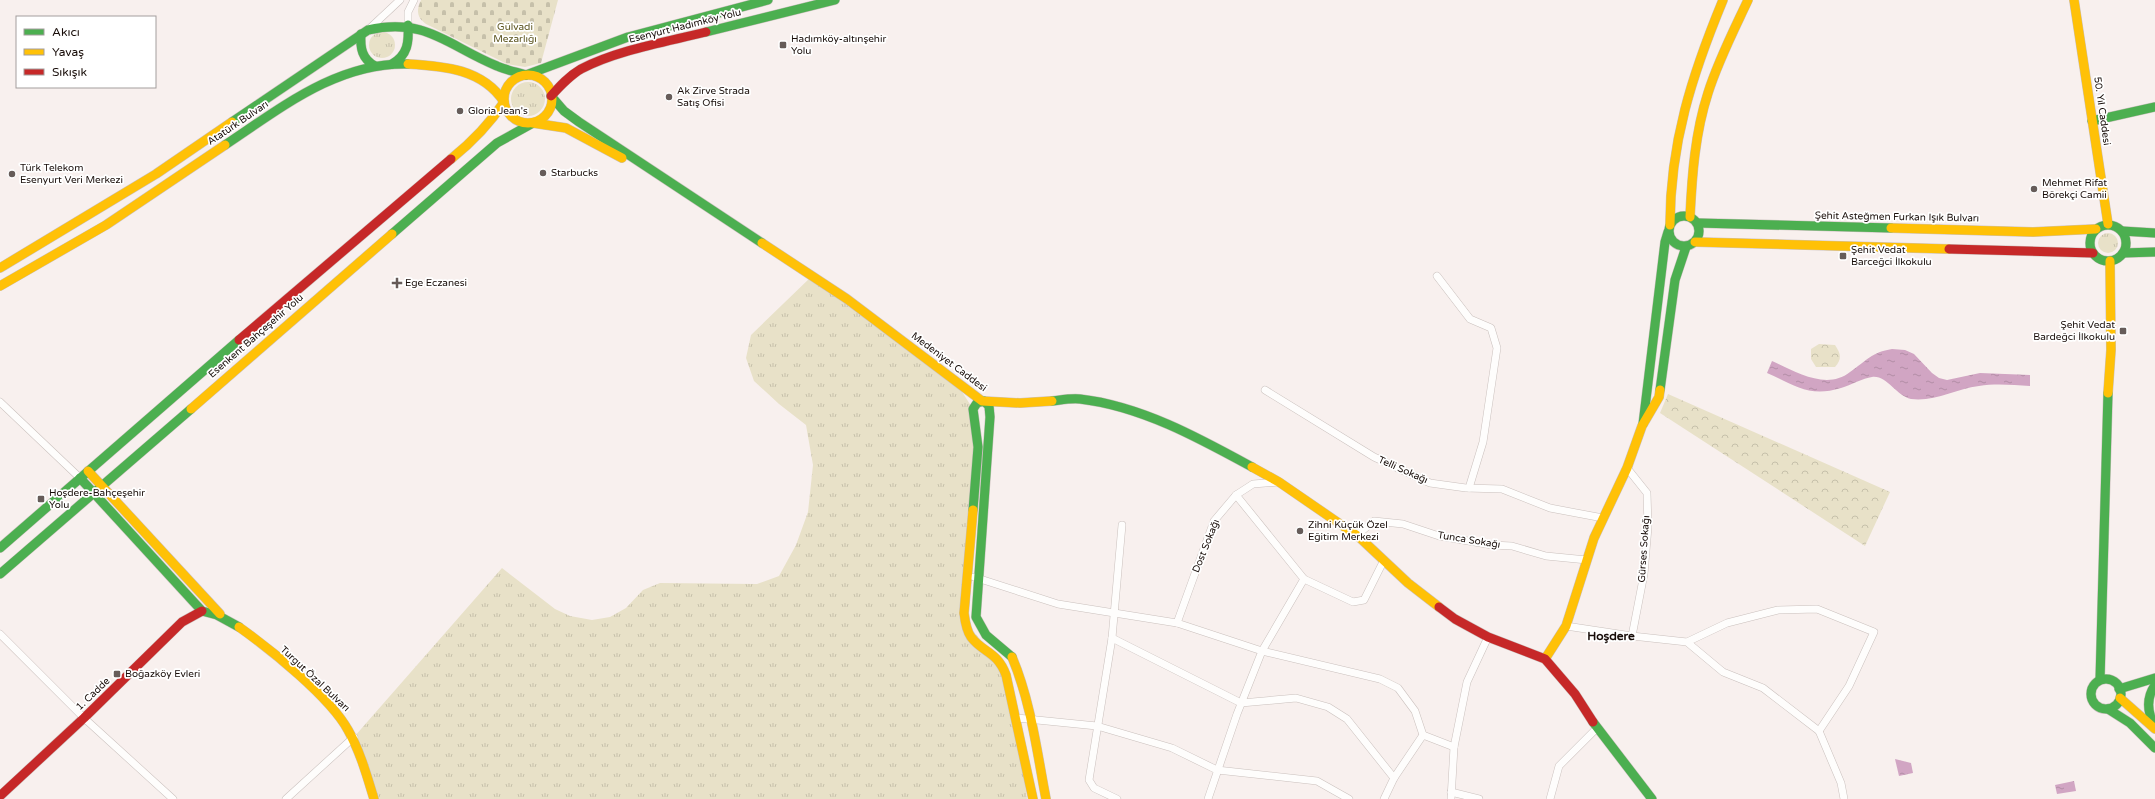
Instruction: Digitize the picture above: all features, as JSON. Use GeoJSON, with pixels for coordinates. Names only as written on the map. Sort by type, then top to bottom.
{"type":"FeatureCollection","features":[{"type":"Feature","properties":{"kind":"main road","name":"Esenyurt Hadımköy Yolu"},"geometry":{"type":"LineString","coordinates":[[526,75],[628,37],[768,0]]}},
{"type":"Feature","properties":{"kind":"main road","name":"Esenyurt Hadımköy Yolu"},"geometry":{"type":"LineString","coordinates":[[551,96],[564,82],[580,70],[599,61],[653,45],[835,0]]}},
{"type":"Feature","properties":{"kind":"main road"},"geometry":{"type":"LineString","coordinates":[[1686,247],[1676,245],[1672,242],[1669,229],[1670,182],[1683,109],[1701,53],[1723,0]]}},
{"type":"Feature","properties":{"kind":"main road"},"geometry":{"type":"LineString","coordinates":[[1690,216],[1693,168],[1704,107],[1718,66],[1748,0]]}},
{"type":"Feature","properties":{"kind":"main road","name":"50. Yıl Caddesi"},"geometry":{"type":"LineString","coordinates":[[2074,0],[2108,224]]}},
{"type":"Feature","properties":{"kind":"main road","name":"Atatürk Bulvarı"},"geometry":{"type":"LineString","coordinates":[[0,268],[156,174],[364,32],[383,26],[408,25],[441,37],[497,66],[526,75]]}},
{"type":"Feature","properties":{"kind":"main road"},"geometry":{"type":"LineString","coordinates":[[392,64],[400,60],[406,51],[408,25]]}},
{"type":"Feature","properties":{"kind":"main road"},"geometry":{"type":"LineString","coordinates":[[364,32],[362,51],[368,62],[375,66]]}},
{"type":"Feature","properties":{"kind":"main road","name":"Atatürk Bulvarı"},"geometry":{"type":"LineString","coordinates":[[0,286],[118,217],[288,102],[322,83],[375,66],[392,64],[446,68],[465,72],[490,84],[498,91],[504,102]]}},
{"type":"Feature","properties":{"kind":"main road"},"geometry":{"type":"LineString","coordinates":[[533,123],[545,116],[549,110],[551,96],[549,89],[540,78],[526,75],[512,81],[504,94],[506,110],[514,119],[525,123],[566,128],[681,191]]}},
{"type":"Feature","properties":{"kind":"main road"},"geometry":{"type":"LineString","coordinates":[[551,96],[564,111],[579,122],[681,191]]}},
{"type":"Feature","properties":{"kind":"main road","name":"Esenkent Bahçeşehir Yolu"},"geometry":{"type":"LineString","coordinates":[[0,548],[314,274],[474,140],[490,123],[504,102]]}},
{"type":"Feature","properties":{"kind":"main road"},"geometry":{"type":"LineString","coordinates":[[2092,121],[2155,107]]}},
{"type":"Feature","properties":{"kind":"main road","name":"Esenkent Bahçeşehir Yolu"},"geometry":{"type":"LineString","coordinates":[[0,574],[100,485],[497,143],[533,123]]}},
{"type":"Feature","properties":{"kind":"main road","name":"Medeniyet Caddesi"},"geometry":{"type":"LineString","coordinates":[[681,191],[847,300],[904,341],[957,384],[982,401],[1020,402],[1078,399],[1105,403],[1138,413],[1197,437],[1279,482],[1357,535],[1408,583],[1455,619],[1488,637],[1545,659]]}},
{"type":"Feature","properties":{"kind":"main road"},"geometry":{"type":"LineString","coordinates":[[1652,799],[1597,728],[1575,694],[1545,659],[1566,626],[1587,560],[1603,518],[1627,468],[1642,426],[1665,242],[1669,229],[1675,219],[1679,216],[1690,216],[1698,223],[1700,233],[1695,242]]}},
{"type":"Feature","properties":{"kind":"main road","name":"Şehit Asteğmen Furkan Işık Bulvarı"},"geometry":{"type":"LineString","coordinates":[[1698,223],[2033,232],[2096,229]]}},
{"type":"Feature","properties":{"kind":"main road"},"geometry":{"type":"LineString","coordinates":[[2122,231],[2126,242],[2123,253],[2116,259],[2101,260],[2093,253],[2090,238],[2096,229],[2108,224],[2122,231],[2155,233]]}},
{"type":"Feature","properties":{"kind":"main road"},"geometry":{"type":"LineString","coordinates":[[1642,426],[1656,405],[1662,389],[1675,280],[1680,260],[1686,247],[1695,242],[2093,253]]}},
{"type":"Feature","properties":{"kind":"main road"},"geometry":{"type":"LineString","coordinates":[[2123,253],[2155,252]]}},
{"type":"Feature","properties":{"kind":"main road"},"geometry":{"type":"LineString","coordinates":[[2100,680],[2108,400],[2112,350],[2110,260]]}},
{"type":"Feature","properties":{"kind":"main road"},"geometry":{"type":"LineString","coordinates":[[1033,799],[1017,718],[1006,674],[1000,662],[974,642],[968,632],[964,613],[966,574],[978,447],[978,434],[973,409],[975,404],[982,401],[989,406],[990,417],[976,617],[986,635],[1004,649],[1016,665],[1031,720],[1046,799]]}},
{"type":"Feature","properties":{"kind":"main road","name":"Turgut Özal Bulvarı"},"geometry":{"type":"LineString","coordinates":[[88,471],[222,617],[254,638],[334,708],[344,720],[354,737],[374,799]]}},
{"type":"Feature","properties":{"kind":"main road"},"geometry":{"type":"LineString","coordinates":[[80,478],[202,611]]}},
{"type":"Feature","properties":{"kind":"main road","name":"Turgut Özal Bulvarı"},"geometry":{"type":"LineString","coordinates":[[202,611],[222,617]]}},
{"type":"Feature","properties":{"kind":"main road","name":"1. Cadde"},"geometry":{"type":"LineString","coordinates":[[0,796],[84,718],[182,622],[202,611]]}},
{"type":"Feature","properties":{"kind":"main road"},"geometry":{"type":"LineString","coordinates":[[2108,709],[2114,706],[2120,693],[2155,678]]}},
{"type":"Feature","properties":{"kind":"main road"},"geometry":{"type":"LineString","coordinates":[[2155,728],[2120,693],[2114,681],[2100,680],[2093,686],[2091,695],[2096,704],[2108,709],[2130,723],[2155,748]]}},
{"type":"Feature","properties":{"kind":"main road"},"geometry":{"type":"LineString","coordinates":[[2155,685],[2149,696],[2148,706],[2155,728]]}},
{"type":"Feature","properties":{"kind":"street","name":"Atatürk Bulvarı"},"geometry":{"type":"LineString","coordinates":[[364,32],[400,0]]}},
{"type":"Feature","properties":{"kind":"street"},"geometry":{"type":"LineString","coordinates":[[408,25],[408,12],[414,0]]}},
{"type":"Feature","properties":{"kind":"street"},"geometry":{"type":"LineString","coordinates":[[1437,276],[1470,319],[1491,328],[1497,348],[1483,442],[1469,488]]}},
{"type":"Feature","properties":{"kind":"street","name":"Telli Sokağı"},"geometry":{"type":"LineString","coordinates":[[1265,390],[1374,457],[1430,483],[1469,488],[1502,489],[1550,508],[1603,518]]}},
{"type":"Feature","properties":{"kind":"street"},"geometry":{"type":"LineString","coordinates":[[0,402],[80,478]]}},
{"type":"Feature","properties":{"kind":"street","name":"Gürses Sokağı"},"geometry":{"type":"LineString","coordinates":[[1627,468],[1647,493],[1648,520],[1644,574],[1632,636]]}},
{"type":"Feature","properties":{"kind":"street","name":"Dost Sokağı"},"geometry":{"type":"LineString","coordinates":[[1177,623],[1214,520],[1236,495],[1253,484],[1279,482]]}},
{"type":"Feature","properties":{"kind":"street"},"geometry":{"type":"LineString","coordinates":[[1236,495],[1304,579],[1353,602],[1364,600],[1384,560]]}},
{"type":"Feature","properties":{"kind":"street","name":"Tunca Sokağı"},"geometry":{"type":"LineString","coordinates":[[1357,535],[1374,521],[1403,524],[1439,536],[1492,545],[1512,546],[1546,556],[1587,560]]}},
{"type":"Feature","properties":{"kind":"street"},"geometry":{"type":"LineString","coordinates":[[1117,799],[1094,788],[1090,780],[1097,726],[1112,638],[1122,525]]}},
{"type":"Feature","properties":{"kind":"street"},"geometry":{"type":"LineString","coordinates":[[966,574],[1058,604],[1177,623],[1262,651],[1380,679],[1398,688],[1415,711],[1423,735]]}},
{"type":"Feature","properties":{"kind":"street"},"geometry":{"type":"LineString","coordinates":[[1208,799],[1241,703],[1262,651],[1304,579]]}},
{"type":"Feature","properties":{"kind":"street"},"geometry":{"type":"LineString","coordinates":[[1566,626],[1632,636],[1687,642],[1727,623],[1778,610],[1817,609],[1874,632],[1849,686],[1818,731]]}},
{"type":"Feature","properties":{"kind":"street"},"geometry":{"type":"LineString","coordinates":[[0,634],[84,718],[173,799]]}},
{"type":"Feature","properties":{"kind":"street"},"geometry":{"type":"LineString","coordinates":[[1479,799],[1451,796],[1454,747],[1467,682],[1488,637]]}},
{"type":"Feature","properties":{"kind":"street"},"geometry":{"type":"LineString","coordinates":[[1112,638],[1241,703],[1296,698],[1328,707],[1346,719],[1394,778]]}},
{"type":"Feature","properties":{"kind":"street"},"geometry":{"type":"LineString","coordinates":[[1687,642],[1723,672],[1763,688],[1818,731],[1841,783],[1844,799]]}},
{"type":"Feature","properties":{"kind":"street"},"geometry":{"type":"LineString","coordinates":[[1017,718],[1097,726],[1172,748],[1217,770],[1317,781],[1349,799]]}},
{"type":"Feature","properties":{"kind":"street"},"geometry":{"type":"LineString","coordinates":[[1550,799],[1558,766],[1597,728]]}},
{"type":"Feature","properties":{"kind":"street"},"geometry":{"type":"LineString","coordinates":[[1423,735],[1454,747]]}},
{"type":"Feature","properties":{"kind":"street"},"geometry":{"type":"LineString","coordinates":[[1384,799],[1394,778],[1423,735]]}},
{"type":"Feature","properties":{"kind":"street"},"geometry":{"type":"LineString","coordinates":[[286,799],[354,737]]}},
{"type":"Feature","properties":{"kind":"green space","name":"Gülvadi Mezarlığı"},"geometry":{"type":"Polygon","coordinates":[[[421,0],[558,0],[541,63],[525,67],[507,64],[426,24],[418,14],[418,7],[421,0]]]}},
{"type":"Feature","properties":{"kind":"green space"},"geometry":{"type":"Polygon","coordinates":[[[382,32],[391,36],[395,45],[391,54],[382,58],[373,54],[369,45],[373,36],[382,32]]]}},
{"type":"Feature","properties":{"kind":"green space"},"geometry":{"type":"Polygon","coordinates":[[[525,82],[531,82],[540,87],[544,93],[544,105],[540,111],[531,116],[525,116],[516,111],[511,102],[511,96],[516,87],[525,82]]]}},
{"type":"Feature","properties":{"kind":"green space"},"geometry":{"type":"Polygon","coordinates":[[[2108,233],[2115,236],[2118,243],[2115,250],[2108,253],[2101,250],[2098,243],[2101,236],[2108,233]]]}},
{"type":"Feature","properties":{"kind":"green space"},"geometry":{"type":"Polygon","coordinates":[[[812,276],[957,384],[973,409],[976,425],[965,622],[1000,662],[1017,718],[1027,799],[374,799],[354,737],[502,568],[555,609],[570,616],[592,620],[610,617],[626,608],[643,590],[660,583],[757,584],[779,576],[796,545],[808,512],[813,465],[806,425],[779,404],[754,381],[746,358],[751,335],[812,276]]]}},
{"type":"Feature","properties":{"kind":"green space"},"geometry":{"type":"Polygon","coordinates":[[[1819,344],[1835,345],[1839,351],[1840,359],[1835,367],[1816,367],[1811,359],[1811,349],[1819,344]]]}},
{"type":"Feature","properties":{"kind":"green space"},"geometry":{"type":"Polygon","coordinates":[[[1668,394],[1890,492],[1865,546],[1660,413],[1668,394]]]}},
{"type":"Feature","properties":{"kind":"water"},"geometry":{"type":"Polygon","coordinates":[[[1892,349],[1905,350],[1914,354],[1932,373],[1939,378],[1947,380],[1980,373],[2030,375],[2030,386],[2004,384],[1985,385],[1928,399],[1911,399],[1901,394],[1887,382],[1877,377],[1861,380],[1830,391],[1820,392],[1802,389],[1767,373],[1772,361],[1800,374],[1821,380],[1831,380],[1850,372],[1879,352],[1892,349]]]}},
{"type":"Feature","properties":{"kind":"water"},"geometry":{"type":"Polygon","coordinates":[[[1895,759],[1911,763],[1913,773],[1899,776],[1895,759]]]}},
{"type":"Feature","properties":{"kind":"water"},"geometry":{"type":"Polygon","coordinates":[[[2074,781],[2076,791],[2057,794],[2055,785],[2074,781]]]}},
{"type":"Feature","properties":{"kind":"traffic: fast"},"geometry":{"type":"LineString","coordinates":[[526,75],[628,37],[768,0]]}},
{"type":"Feature","properties":{"kind":"traffic: fast"},"geometry":{"type":"LineString","coordinates":[[706,32],[835,0]]}},
{"type":"Feature","properties":{"kind":"traffic: fast"},"geometry":{"type":"LineString","coordinates":[[392,64],[401,56],[406,48],[408,42],[408,25]]}},
{"type":"Feature","properties":{"kind":"traffic: fast"},"geometry":{"type":"LineString","coordinates":[[232,122],[368,30],[388,27],[406,27],[421,30],[450,42],[497,66],[526,75]]}},
{"type":"Feature","properties":{"kind":"traffic: fast"},"geometry":{"type":"LineString","coordinates":[[361,34],[363,53],[367,60],[375,66]]}},
{"type":"Feature","properties":{"kind":"traffic: fast"},"geometry":{"type":"LineString","coordinates":[[225,145],[267,116],[311,90],[334,79],[357,71],[382,65],[408,64]]}},
{"type":"Feature","properties":{"kind":"traffic: fast"},"geometry":{"type":"LineString","coordinates":[[551,96],[564,111],[579,122],[762,243]]}},
{"type":"Feature","properties":{"kind":"traffic: fast"},"geometry":{"type":"LineString","coordinates":[[2092,121],[2155,107]]}},
{"type":"Feature","properties":{"kind":"traffic: fast"},"geometry":{"type":"LineString","coordinates":[[392,234],[497,143],[533,123]]}},
{"type":"Feature","properties":{"kind":"traffic: fast"},"geometry":{"type":"LineString","coordinates":[[1684,216],[1695,220],[1699,231],[1695,242],[1684,246],[1673,242],[1669,231],[1673,220],[1684,216]]}},
{"type":"Feature","properties":{"kind":"traffic: fast"},"geometry":{"type":"LineString","coordinates":[[1698,223],[1891,228]]}},
{"type":"Feature","properties":{"kind":"traffic: fast"},"geometry":{"type":"LineString","coordinates":[[2112,225],[2121,230],[2125,236],[2126,243],[2125,250],[2121,256],[2112,261],[2104,261],[2095,256],[2091,250],[2090,239],[2095,230],[2101,226],[2112,225]]}},
{"type":"Feature","properties":{"kind":"traffic: fast"},"geometry":{"type":"LineString","coordinates":[[2122,231],[2155,233]]}},
{"type":"Feature","properties":{"kind":"traffic: fast"},"geometry":{"type":"LineString","coordinates":[[1643,424],[1665,242],[1668,232]]}},
{"type":"Feature","properties":{"kind":"traffic: fast"},"geometry":{"type":"LineString","coordinates":[[1660,390],[1675,280],[1686,247]]}},
{"type":"Feature","properties":{"kind":"traffic: fast"},"geometry":{"type":"LineString","coordinates":[[2123,253],[2155,252]]}},
{"type":"Feature","properties":{"kind":"traffic: fast"},"geometry":{"type":"LineString","coordinates":[[0,548],[239,340]]}},
{"type":"Feature","properties":{"kind":"traffic: fast"},"geometry":{"type":"LineString","coordinates":[[2100,680],[2108,393]]}},
{"type":"Feature","properties":{"kind":"traffic: fast"},"geometry":{"type":"LineString","coordinates":[[1052,401],[1080,399],[1125,408],[1169,425],[1252,467]]}},
{"type":"Feature","properties":{"kind":"traffic: fast"},"geometry":{"type":"LineString","coordinates":[[973,510],[978,447],[973,409],[977,403],[984,401],[989,406],[990,417],[976,617],[986,635],[1012,657]]}},
{"type":"Feature","properties":{"kind":"traffic: fast"},"geometry":{"type":"LineString","coordinates":[[0,574],[191,409]]}},
{"type":"Feature","properties":{"kind":"traffic: fast"},"geometry":{"type":"LineString","coordinates":[[80,478],[202,611],[217,615],[239,627]]}},
{"type":"Feature","properties":{"kind":"traffic: fast"},"geometry":{"type":"LineString","coordinates":[[2119,689],[2155,678]]}},
{"type":"Feature","properties":{"kind":"traffic: fast"},"geometry":{"type":"LineString","coordinates":[[2106,679],[2116,684],[2121,694],[2116,704],[2106,709],[2096,704],[2091,694],[2096,684],[2106,679]]}},
{"type":"Feature","properties":{"kind":"traffic: fast"},"geometry":{"type":"LineString","coordinates":[[2154,725],[2148,705],[2150,695],[2155,685]]}},
{"type":"Feature","properties":{"kind":"traffic: fast"},"geometry":{"type":"LineString","coordinates":[[2108,709],[2130,723],[2155,748]]}},
{"type":"Feature","properties":{"kind":"traffic: fast"},"geometry":{"type":"LineString","coordinates":[[1593,722],[1652,799]]}},
{"type":"Feature","properties":{"kind":"traffic: slow"},"geometry":{"type":"LineString","coordinates":[[1670,225],[1674,166],[1685,110],[1702,55],[1723,0]]}},
{"type":"Feature","properties":{"kind":"traffic: slow"},"geometry":{"type":"LineString","coordinates":[[1690,217],[1697,139],[1708,93],[1716,69],[1748,0]]}},
{"type":"Feature","properties":{"kind":"traffic: slow"},"geometry":{"type":"LineString","coordinates":[[2074,0],[2108,224]]}},
{"type":"Feature","properties":{"kind":"traffic: slow"},"geometry":{"type":"LineString","coordinates":[[408,64],[435,66],[462,71],[485,82],[504,102]]}},
{"type":"Feature","properties":{"kind":"traffic: slow"},"geometry":{"type":"LineString","coordinates":[[528,75],[537,77],[545,82],[550,90],[552,99],[550,108],[545,116],[537,121],[528,123],[519,121],[511,116],[506,108],[504,99],[506,90],[511,82],[519,77],[528,75]]}},
{"type":"Feature","properties":{"kind":"traffic: slow"},"geometry":{"type":"LineString","coordinates":[[451,159],[480,133],[504,102]]}},
{"type":"Feature","properties":{"kind":"traffic: slow"},"geometry":{"type":"LineString","coordinates":[[0,268],[156,174],[232,122]]}},
{"type":"Feature","properties":{"kind":"traffic: slow"},"geometry":{"type":"LineString","coordinates":[[533,123],[566,128],[622,158]]}},
{"type":"Feature","properties":{"kind":"traffic: slow"},"geometry":{"type":"LineString","coordinates":[[0,286],[106,225],[225,145]]}},
{"type":"Feature","properties":{"kind":"traffic: slow"},"geometry":{"type":"LineString","coordinates":[[1891,228],[2033,232],[2096,229]]}},
{"type":"Feature","properties":{"kind":"traffic: slow"},"geometry":{"type":"LineString","coordinates":[[191,409],[392,234]]}},
{"type":"Feature","properties":{"kind":"traffic: slow"},"geometry":{"type":"LineString","coordinates":[[1695,242],[1949,249]]}},
{"type":"Feature","properties":{"kind":"traffic: slow"},"geometry":{"type":"LineString","coordinates":[[762,243],[847,299],[982,401],[1020,403],[1052,401]]}},
{"type":"Feature","properties":{"kind":"traffic: slow"},"geometry":{"type":"LineString","coordinates":[[2108,393],[2111,350],[2110,261]]}},
{"type":"Feature","properties":{"kind":"traffic: slow"},"geometry":{"type":"LineString","coordinates":[[1545,659],[1566,626],[1594,538],[1627,468],[1642,426],[1659,397],[1660,390]]}},
{"type":"Feature","properties":{"kind":"traffic: slow"},"geometry":{"type":"LineString","coordinates":[[1252,467],[1279,482],[1359,537],[1408,583],[1439,607]]}},
{"type":"Feature","properties":{"kind":"traffic: slow"},"geometry":{"type":"LineString","coordinates":[[88,471],[220,614]]}},
{"type":"Feature","properties":{"kind":"traffic: slow"},"geometry":{"type":"LineString","coordinates":[[973,510],[964,613],[965,622],[971,637],[998,661],[1006,675],[1033,799]]}},
{"type":"Feature","properties":{"kind":"traffic: slow"},"geometry":{"type":"LineString","coordinates":[[239,627],[298,674],[328,703],[339,717],[356,746],[374,799]]}},
{"type":"Feature","properties":{"kind":"traffic: slow"},"geometry":{"type":"LineString","coordinates":[[1012,657],[1019,674],[1029,709],[1046,799]]}},
{"type":"Feature","properties":{"kind":"traffic: slow"},"geometry":{"type":"LineString","coordinates":[[2120,698],[2155,729]]}},
{"type":"Feature","properties":{"kind":"traffic: jam"},"geometry":{"type":"LineString","coordinates":[[551,96],[573,75],[595,62],[642,47],[706,32]]}},
{"type":"Feature","properties":{"kind":"traffic: jam"},"geometry":{"type":"LineString","coordinates":[[239,340],[451,159]]}},
{"type":"Feature","properties":{"kind":"traffic: jam"},"geometry":{"type":"LineString","coordinates":[[1949,249],[2093,253]]}},
{"type":"Feature","properties":{"kind":"traffic: jam"},"geometry":{"type":"LineString","coordinates":[[1439,607],[1455,619],[1488,637],[1545,659],[1575,694],[1593,722]]}},
{"type":"Feature","properties":{"kind":"traffic: jam"},"geometry":{"type":"LineString","coordinates":[[0,796],[84,718],[182,622],[202,611]]}},
{"type":"Feature","properties":{"kind":"place","name":"Hadımköy-altınşehir Yolu"},"geometry":{"type":"Point","coordinates":[783,45]}},
{"type":"Feature","properties":{"kind":"place","name":"Ak Zirve Strada Satış Ofisi"},"geometry":{"type":"Point","coordinates":[669,97]}},
{"type":"Feature","properties":{"kind":"place","name":"Gloria Jean's"},"geometry":{"type":"Point","coordinates":[460,111]}},
{"type":"Feature","properties":{"kind":"place","name":"Starbucks"},"geometry":{"type":"Point","coordinates":[543,173]}},
{"type":"Feature","properties":{"kind":"place","name":"Türk Telekom Esenyurt Veri Merkezi"},"geometry":{"type":"Point","coordinates":[12,174]}},
{"type":"Feature","properties":{"kind":"place","name":"Mehmet Rifat Börekçi Camii"},"geometry":{"type":"Point","coordinates":[2034,189]}},
{"type":"Feature","properties":{"kind":"place","name":"Şehit Vedat Barceğci İlkokulu"},"geometry":{"type":"Point","coordinates":[1843,256]}},
{"type":"Feature","properties":{"kind":"place","name":"Ege Eczanesi"},"geometry":{"type":"Point","coordinates":[397,283]}},
{"type":"Feature","properties":{"kind":"place","name":"Şehit Vedat Bardeğci İlkokulu"},"geometry":{"type":"Point","coordinates":[2123,331]}},
{"type":"Feature","properties":{"kind":"place","name":"Hoşdere-Bahçeşehir Yolu"},"geometry":{"type":"Point","coordinates":[41,499]}},
{"type":"Feature","properties":{"kind":"place","name":"Zihni Küçük Özel Eğitim Merkezi"},"geometry":{"type":"Point","coordinates":[1300,531]}},
{"type":"Feature","properties":{"kind":"place","name":"Boğazköy Evleri"},"geometry":{"type":"Point","coordinates":[117,674]}},
{"type":"Feature","properties":{"kind":"district","name":"Hoşdere"},"geometry":{"type":"Point","coordinates":[1611,636]}}]}
